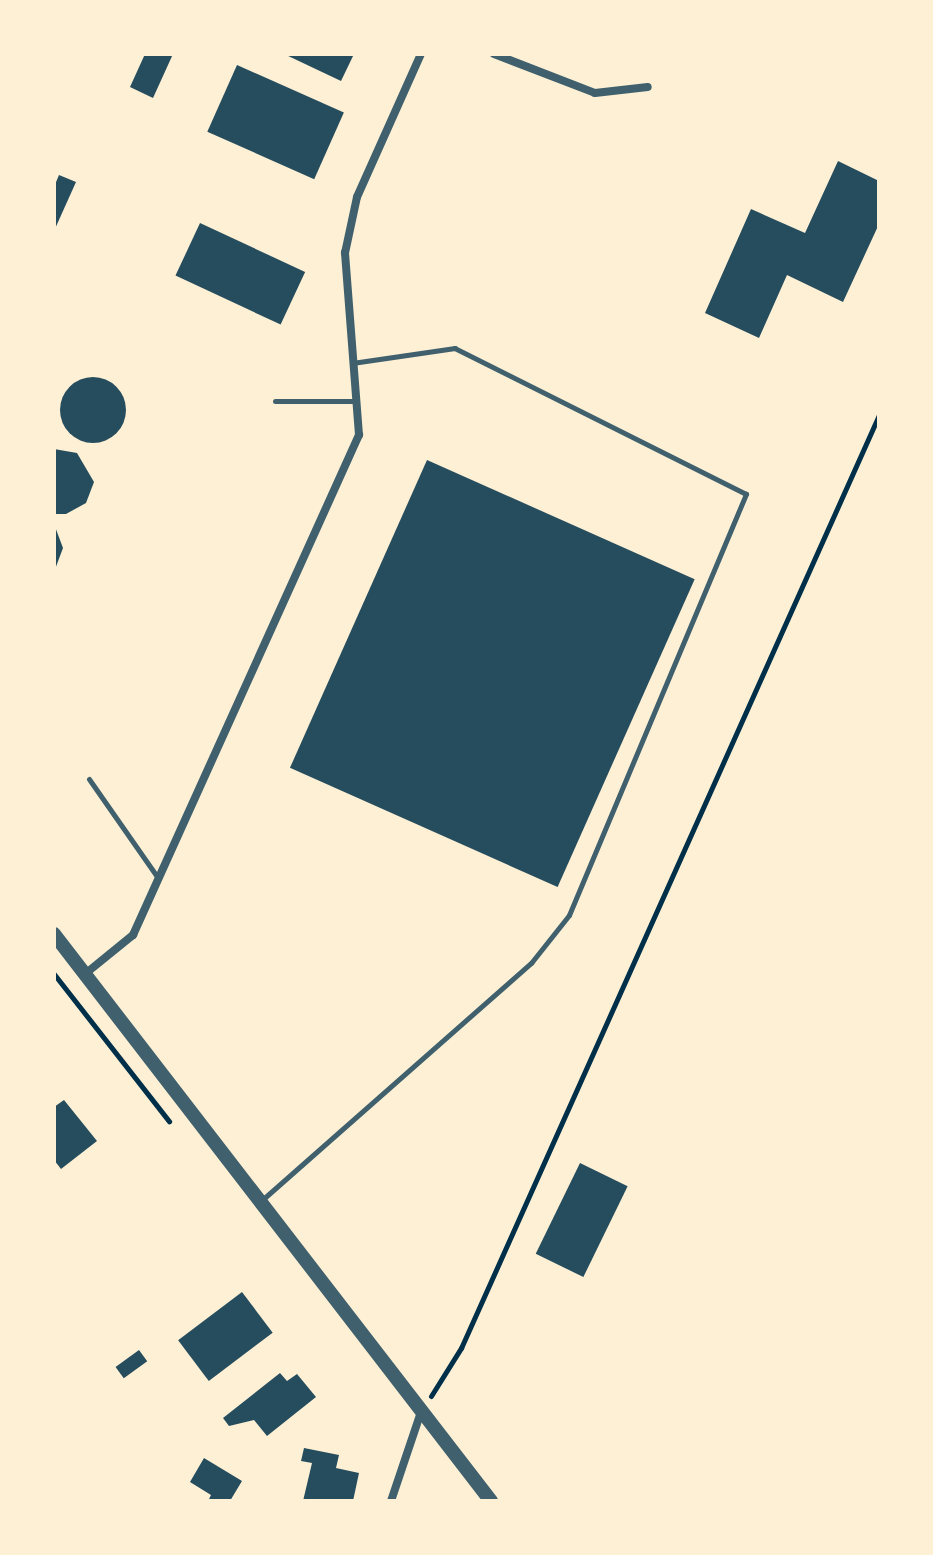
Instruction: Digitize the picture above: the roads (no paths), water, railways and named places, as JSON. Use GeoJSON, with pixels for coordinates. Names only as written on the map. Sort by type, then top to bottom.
{"type":"FeatureCollection","features":[{"type":"Feature","properties":{"kind":"street"},"geometry":{"type":"LineString","coordinates":[[85,974],[133,935],[359,435],[345,253],[357,197],[421,54]]}},
{"type":"Feature","properties":{"kind":"street"},"geometry":{"type":"LineString","coordinates":[[494,54],[595,93],[648,87]]}},
{"type":"Feature","properties":{"kind":"street"},"geometry":{"type":"LineString","coordinates":[[54,934],[258,1203],[491,1501]]}},
{"type":"Feature","properties":{"kind":"street"},"geometry":{"type":"LineString","coordinates":[[391,1501],[421,1412]]}},
{"type":"Feature","properties":{"kind":"lane"},"geometry":{"type":"LineString","coordinates":[[258,1203],[531,963],[569,915],[746,494],[455,348],[352,363]]}},
{"type":"Feature","properties":{"kind":"lane"},"geometry":{"type":"LineString","coordinates":[[275,401],[356,401]]}},
{"type":"Feature","properties":{"kind":"lane"},"geometry":{"type":"LineString","coordinates":[[89,779],[158,878]]}}]}
